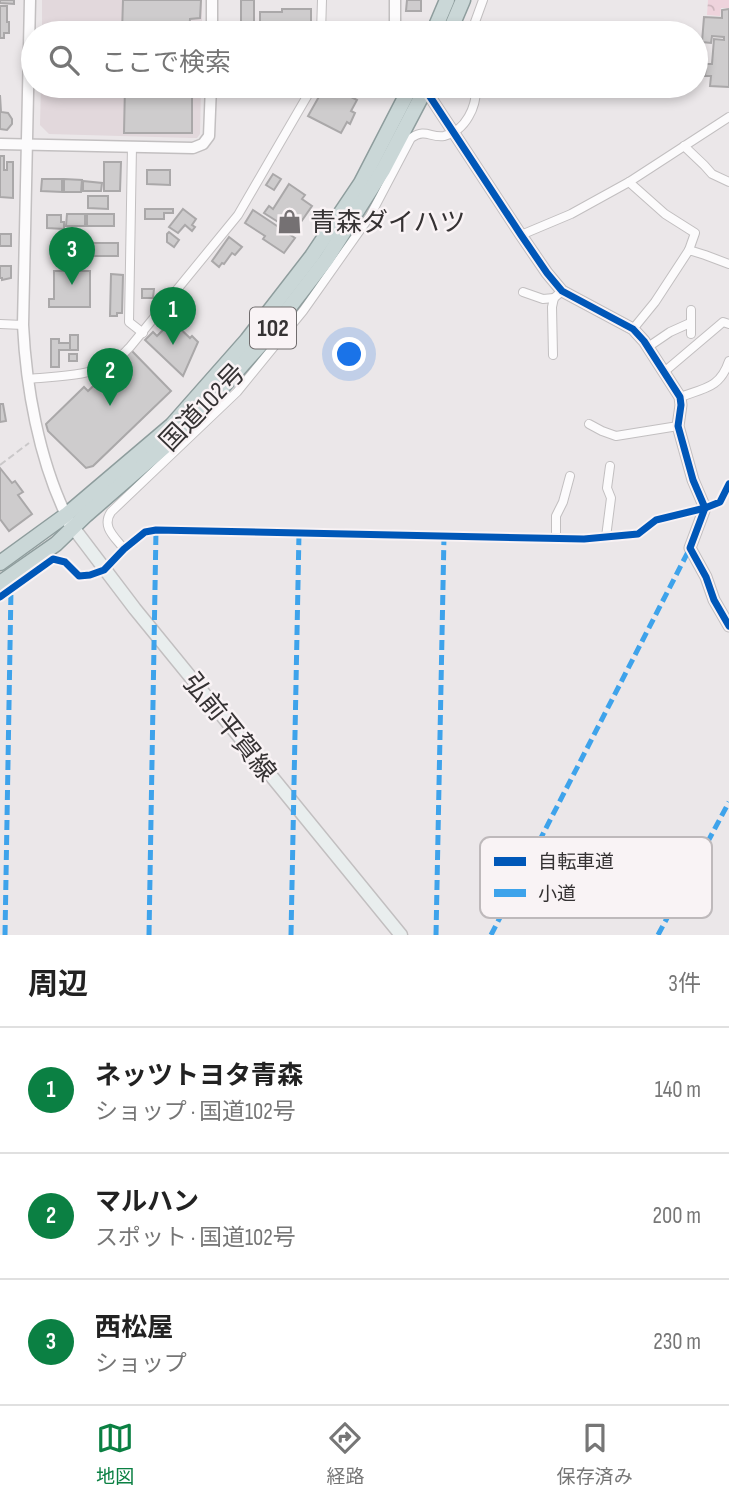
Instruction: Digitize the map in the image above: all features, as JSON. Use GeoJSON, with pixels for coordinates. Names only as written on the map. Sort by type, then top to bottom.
{"type":"FeatureCollection","features":[{"type":"Feature","properties":{"kind":"highway"},"geometry":{"type":"LineString","coordinates":[[438,21],[447,0]]}},
{"type":"Feature","properties":{"kind":"highway"},"geometry":{"type":"LineString","coordinates":[[454,21],[463,0]]}},
{"type":"Feature","properties":{"kind":"highway","name":"国道102号"},"geometry":{"type":"LineString","coordinates":[[0,563],[69,521],[185,429],[261,344],[326,260],[383,170],[417,98]]}},
{"type":"Feature","properties":{"kind":"highway","name":"国道102号"},"geometry":{"type":"LineString","coordinates":[[0,583],[56,544],[69,521]]}},
{"type":"Feature","properties":{"kind":"main road","name":"弘前平賀線"},"geometry":{"type":"LineString","coordinates":[[69,521],[104,570],[401,935]]}},
{"type":"Feature","properties":{"kind":"street"},"geometry":{"type":"LineString","coordinates":[[30,0],[30,21]]}},
{"type":"Feature","properties":{"kind":"street"},"geometry":{"type":"LineString","coordinates":[[212,0],[212,21]]}},
{"type":"Feature","properties":{"kind":"street"},"geometry":{"type":"LineString","coordinates":[[321,21],[322,0]]}},
{"type":"Feature","properties":{"kind":"street"},"geometry":{"type":"LineString","coordinates":[[394,21],[395,0]]}},
{"type":"Feature","properties":{"kind":"street"},"geometry":{"type":"LineString","coordinates":[[475,21],[483,0]]}},
{"type":"Feature","properties":{"kind":"street"},"geometry":{"type":"LineString","coordinates":[[28,98],[23,324],[28,380],[51,480],[69,521]]}},
{"type":"Feature","properties":{"kind":"street"},"geometry":{"type":"LineString","coordinates":[[0,144],[193,148],[203,144],[209,136],[211,98]]}},
{"type":"Feature","properties":{"kind":"street"},"geometry":{"type":"LineString","coordinates":[[28,380],[80,374],[102,368],[117,360],[143,333],[238,215],[306,98]]}},
{"type":"Feature","properties":{"kind":"street"},"geometry":{"type":"LineString","coordinates":[[430,98],[547,273],[558,294],[634,329],[680,397],[678,426],[693,481],[705,508],[690,548],[729,626]]}},
{"type":"Feature","properties":{"kind":"street"},"geometry":{"type":"LineString","coordinates":[[124,548],[109,530],[107,523],[111,512],[237,392],[303,312],[370,216],[411,138],[424,132],[441,136],[453,132],[471,114],[475,98]]}},
{"type":"Feature","properties":{"kind":"street"},"geometry":{"type":"LineString","coordinates":[[521,235],[571,214],[629,182],[729,117]]}},
{"type":"Feature","properties":{"kind":"street"},"geometry":{"type":"LineString","coordinates":[[132,146],[129,322],[143,333]]}},
{"type":"Feature","properties":{"kind":"street"},"geometry":{"type":"LineString","coordinates":[[684,146],[712,174],[729,182]]}},
{"type":"Feature","properties":{"kind":"street"},"geometry":{"type":"LineString","coordinates":[[629,182],[665,214],[695,233],[689,250],[634,329]]}},
{"type":"Feature","properties":{"kind":"street"},"geometry":{"type":"LineString","coordinates":[[689,250],[729,264]]}},
{"type":"Feature","properties":{"kind":"street"},"geometry":{"type":"LineString","coordinates":[[523,292],[543,299],[558,294]]}},
{"type":"Feature","properties":{"kind":"street"},"geometry":{"type":"LineString","coordinates":[[553,355],[552,307],[558,294]]}},
{"type":"Feature","properties":{"kind":"street"},"geometry":{"type":"LineString","coordinates":[[691,310],[691,334]]}},
{"type":"Feature","properties":{"kind":"street"},"geometry":{"type":"LineString","coordinates":[[664,372],[723,322],[729,324]]}},
{"type":"Feature","properties":{"kind":"street"},"geometry":{"type":"LineString","coordinates":[[648,346],[670,331],[690,323]]}},
{"type":"Feature","properties":{"kind":"street"},"geometry":{"type":"LineString","coordinates":[[0,324],[23,324]]}},
{"type":"Feature","properties":{"kind":"street"},"geometry":{"type":"LineString","coordinates":[[680,397],[717,383],[725,374],[729,361]]}},
{"type":"Feature","properties":{"kind":"street"},"geometry":{"type":"LineString","coordinates":[[589,424],[616,436],[678,426]]}},
{"type":"Feature","properties":{"kind":"street"},"geometry":{"type":"LineString","coordinates":[[606,537],[611,498],[607,488],[610,466]]}},
{"type":"Feature","properties":{"kind":"street"},"geometry":{"type":"LineString","coordinates":[[556,538],[556,516],[570,476]]}},
{"type":"Feature","properties":{"kind":"street"},"geometry":{"type":"LineString","coordinates":[[0,597],[53,559],[65,562],[79,576],[104,570],[124,548],[145,532],[156,530],[584,539],[638,534],[656,520],[720,502],[729,484]]}},
{"type":"Feature","properties":{"kind":"path"},"geometry":{"type":"LineString","coordinates":[[0,465],[30,442]]}},
{"type":"Feature","properties":{"kind":"shaded area"},"geometry":{"type":"Polygon","coordinates":[[[42,0],[202,0],[202,21],[42,21],[42,0]]]}},
{"type":"Feature","properties":{"kind":"shaded area"},"geometry":{"type":"Polygon","coordinates":[[[41,98],[201,98],[200,134],[197,138],[49,134],[40,125],[41,98]]]}},
{"type":"Feature","properties":{"kind":"green space"},"geometry":{"type":"Polygon","coordinates":[[[708,0],[729,0],[729,8],[721,8],[720,16],[707,15],[708,0]]]}},
{"type":"Feature","properties":{"kind":"building"},"geometry":{"type":"Polygon","coordinates":[[[0,0],[14,0],[14,4],[0,3],[0,0]]]}},
{"type":"Feature","properties":{"kind":"building"},"geometry":{"type":"Polygon","coordinates":[[[123,0],[201,0],[200,18],[190,21],[122,21],[123,0]]]}},
{"type":"Feature","properties":{"kind":"building"},"geometry":{"type":"Polygon","coordinates":[[[241,0],[254,0],[254,21],[241,21],[241,0]]]}},
{"type":"Feature","properties":{"kind":"building"},"geometry":{"type":"Polygon","coordinates":[[[407,0],[421,0],[421,11],[406,11],[407,0]]]}},
{"type":"Feature","properties":{"kind":"building"},"geometry":{"type":"Polygon","coordinates":[[[0,6],[7,6],[9,22],[9,33],[4,33],[4,38],[0,38],[0,6]]]}},
{"type":"Feature","properties":{"kind":"building"},"geometry":{"type":"Polygon","coordinates":[[[282,9],[311,9],[311,21],[260,21],[260,12],[282,12],[282,9]]]}},
{"type":"Feature","properties":{"kind":"building"},"geometry":{"type":"Polygon","coordinates":[[[729,9],[729,87],[710,86],[711,76],[708,76],[714,39],[724,40],[724,37],[712,36],[711,43],[708,43],[708,21],[704,21],[704,17],[722,18],[722,10],[729,9]]]}},
{"type":"Feature","properties":{"kind":"building"},"geometry":{"type":"Polygon","coordinates":[[[0,95],[1,112],[8,113],[12,119],[7,130],[0,129],[0,95]]]}},
{"type":"Feature","properties":{"kind":"building"},"geometry":{"type":"Polygon","coordinates":[[[125,98],[192,98],[192,133],[124,133],[125,98]]]}},
{"type":"Feature","properties":{"kind":"building"},"geometry":{"type":"Polygon","coordinates":[[[318,98],[357,100],[351,111],[355,113],[350,124],[347,122],[341,133],[308,116],[318,98]]]}},
{"type":"Feature","properties":{"kind":"building"},"geometry":{"type":"Polygon","coordinates":[[[0,156],[4,156],[4,170],[7,170],[7,162],[13,162],[13,198],[0,197],[0,156]]]}},
{"type":"Feature","properties":{"kind":"building"},"geometry":{"type":"Polygon","coordinates":[[[104,162],[121,162],[120,191],[104,191],[104,162]]]}},
{"type":"Feature","properties":{"kind":"building"},"geometry":{"type":"Polygon","coordinates":[[[147,170],[170,170],[170,185],[147,184],[147,170]]]}},
{"type":"Feature","properties":{"kind":"building"},"geometry":{"type":"Polygon","coordinates":[[[273,174],[281,179],[274,190],[266,185],[273,174]]]}},
{"type":"Feature","properties":{"kind":"building"},"geometry":{"type":"Polygon","coordinates":[[[42,179],[62,179],[62,192],[41,191],[42,179]]]}},
{"type":"Feature","properties":{"kind":"building"},"geometry":{"type":"Polygon","coordinates":[[[64,179],[82,180],[81,192],[64,192],[64,179]]]}},
{"type":"Feature","properties":{"kind":"building"},"geometry":{"type":"Polygon","coordinates":[[[83,181],[102,183],[101,191],[83,191],[83,181]]]}},
{"type":"Feature","properties":{"kind":"building"},"geometry":{"type":"Polygon","coordinates":[[[289,184],[305,195],[302,199],[312,206],[294,232],[264,213],[269,206],[273,209],[289,184]]]}},
{"type":"Feature","properties":{"kind":"building"},"geometry":{"type":"Polygon","coordinates":[[[88,196],[108,196],[108,209],[88,208],[88,196]]]}},
{"type":"Feature","properties":{"kind":"building"},"geometry":{"type":"Polygon","coordinates":[[[145,209],[173,209],[173,213],[164,213],[164,219],[145,219],[145,209]]]}},
{"type":"Feature","properties":{"kind":"building"},"geometry":{"type":"Polygon","coordinates":[[[183,209],[196,219],[192,225],[195,227],[192,231],[185,225],[178,233],[169,227],[183,209]]]}},
{"type":"Feature","properties":{"kind":"building"},"geometry":{"type":"Polygon","coordinates":[[[253,210],[295,238],[284,253],[245,223],[253,210]]]}},
{"type":"Feature","properties":{"kind":"building"},"geometry":{"type":"Polygon","coordinates":[[[67,214],[85,214],[85,226],[66,226],[67,214]]]}},
{"type":"Feature","properties":{"kind":"building"},"geometry":{"type":"Polygon","coordinates":[[[87,214],[114,214],[114,226],[87,226],[87,214]]]}},
{"type":"Feature","properties":{"kind":"building"},"geometry":{"type":"Polygon","coordinates":[[[47,215],[61,215],[64,229],[47,228],[47,215]]]}},
{"type":"Feature","properties":{"kind":"building"},"geometry":{"type":"Polygon","coordinates":[[[169,232],[179,240],[174,247],[167,242],[169,232]]]}},
{"type":"Feature","properties":{"kind":"building"},"geometry":{"type":"Polygon","coordinates":[[[0,234],[11,234],[11,246],[0,246],[0,234]]]}},
{"type":"Feature","properties":{"kind":"building"},"geometry":{"type":"Polygon","coordinates":[[[229,237],[242,247],[219,267],[212,261],[229,237]]]}},
{"type":"Feature","properties":{"kind":"building"},"geometry":{"type":"Polygon","coordinates":[[[59,243],[84,243],[84,267],[59,267],[59,243]]]}},
{"type":"Feature","properties":{"kind":"building"},"geometry":{"type":"Polygon","coordinates":[[[86,243],[118,243],[118,256],[86,256],[86,243]]]}},
{"type":"Feature","properties":{"kind":"building"},"geometry":{"type":"Polygon","coordinates":[[[0,266],[11,266],[11,278],[0,278],[0,266]]]}},
{"type":"Feature","properties":{"kind":"building"},"geometry":{"type":"Polygon","coordinates":[[[54,271],[90,271],[90,307],[49,307],[49,299],[54,299],[54,271]]]}},
{"type":"Feature","properties":{"kind":"building"},"geometry":{"type":"Polygon","coordinates":[[[111,274],[123,275],[122,313],[117,313],[117,316],[110,316],[111,274]]]}},
{"type":"Feature","properties":{"kind":"building"},"geometry":{"type":"Polygon","coordinates":[[[142,289],[154,289],[153,298],[142,298],[142,289]]]}},
{"type":"Feature","properties":{"kind":"building"},"geometry":{"type":"Polygon","coordinates":[[[172,321],[198,342],[183,376],[145,340],[153,332],[157,336],[172,321]]]}},
{"type":"Feature","properties":{"kind":"building"},"geometry":{"type":"Polygon","coordinates":[[[70,335],[78,335],[78,350],[70,350],[70,335]]]}},
{"type":"Feature","properties":{"kind":"building"},"geometry":{"type":"Polygon","coordinates":[[[51,339],[59,339],[59,343],[70,343],[70,350],[59,350],[59,367],[51,367],[51,339]]]}},
{"type":"Feature","properties":{"kind":"building"},"geometry":{"type":"Polygon","coordinates":[[[131,350],[171,391],[93,466],[86,468],[48,431],[46,424],[84,387],[88,391],[131,350]]]}},
{"type":"Feature","properties":{"kind":"building"},"geometry":{"type":"Polygon","coordinates":[[[69,354],[77,354],[77,361],[69,361],[69,354]]]}},
{"type":"Feature","properties":{"kind":"building"},"geometry":{"type":"Polygon","coordinates":[[[0,404],[3,404],[6,421],[0,422],[0,404]]]}},
{"type":"Feature","properties":{"kind":"building"},"geometry":{"type":"Polygon","coordinates":[[[0,468],[23,492],[18,495],[32,514],[9,531],[0,519],[0,468]]]}},
{"type":"Feature","properties":{"kind":"marked path"},"geometry":{"type":"LineString","coordinates":[[149,935],[156,530]]}},
{"type":"Feature","properties":{"kind":"marked path"},"geometry":{"type":"LineString","coordinates":[[291,935],[299,533]]}},
{"type":"Feature","properties":{"kind":"marked path"},"geometry":{"type":"LineString","coordinates":[[436,935],[444,536]]}},
{"type":"Feature","properties":{"kind":"marked path"},"geometry":{"type":"LineString","coordinates":[[541,837],[690,548]]}},
{"type":"Feature","properties":{"kind":"marked path"},"geometry":{"type":"LineString","coordinates":[[5,935],[11,589]]}},
{"type":"Feature","properties":{"kind":"marked path"},"geometry":{"type":"LineString","coordinates":[[710,837],[729,802]]}},
{"type":"Feature","properties":{"kind":"marked path"},"geometry":{"type":"LineString","coordinates":[[491,935],[500,918]]}},
{"type":"Feature","properties":{"kind":"marked path"},"geometry":{"type":"LineString","coordinates":[[658,935],[667,918]]}},
{"type":"Feature","properties":{"kind":"cycle path"},"geometry":{"type":"LineString","coordinates":[[431,98],[547,273],[562,291],[633,329],[644,341],[680,397],[678,426],[693,480],[705,508],[690,548],[729,626]]}},
{"type":"Feature","properties":{"kind":"cycle path"},"geometry":{"type":"LineString","coordinates":[[0,597],[53,559],[65,562],[79,576],[104,570],[145,532],[156,530],[584,539],[638,534],[656,520],[720,502],[729,484]]}},
{"type":"Feature","properties":{"kind":"place","name":"青森ダイハツ"},"geometry":{"type":"Point","coordinates":[290,222]}},
{"type":"Feature","properties":{"kind":"place","name":"西松屋"},"geometry":{"type":"Point","coordinates":[72,285]}},
{"type":"Feature","properties":{"kind":"place","name":"ネッツトヨタ青森"},"geometry":{"type":"Point","coordinates":[173,345]}},
{"type":"Feature","properties":{"kind":"place","name":"マルハン"},"geometry":{"type":"Point","coordinates":[110,406]}}]}
